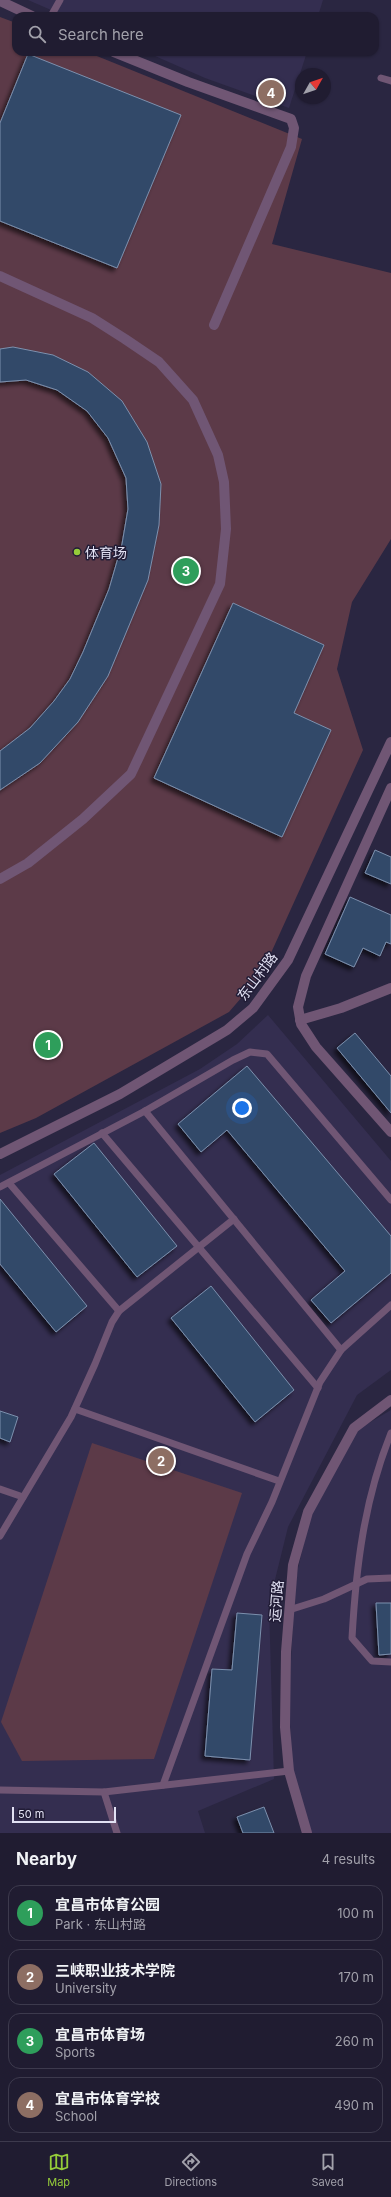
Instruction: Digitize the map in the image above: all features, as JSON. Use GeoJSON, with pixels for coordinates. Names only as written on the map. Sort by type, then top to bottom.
{"type":"FeatureCollection","features":[{"type":"Feature","properties":{"kind":"street"},"geometry":{"type":"LineString","coordinates":[[0,1],[23,12]]}},
{"type":"Feature","properties":{"kind":"street"},"geometry":{"type":"LineString","coordinates":[[124,56],[188,82],[291,119],[294,128],[291,147],[214,325]]}},
{"type":"Feature","properties":{"kind":"street"},"geometry":{"type":"LineString","coordinates":[[0,276],[92,318],[125,339],[158,362],[193,400],[218,455],[224,482],[226,529],[220,584],[131,774],[83,819],[28,863],[0,879]]}},
{"type":"Feature","properties":{"kind":"street","name":"东山村路"},"geometry":{"type":"LineString","coordinates":[[0,1154],[120,1094],[226,1030],[253,1008],[288,960],[391,742]]}},
{"type":"Feature","properties":{"kind":"street"},"geometry":{"type":"LineString","coordinates":[[391,788],[306,976],[298,1007],[300,1020],[316,1047],[391,1132]]}},
{"type":"Feature","properties":{"kind":"street"},"geometry":{"type":"LineString","coordinates":[[300,1020],[341,1008],[391,988]]}},
{"type":"Feature","properties":{"kind":"street","name":"运河路"},"geometry":{"type":"LineString","coordinates":[[307,1833],[289,1771],[285,1712],[286,1652],[293,1565],[308,1512],[354,1428],[391,1400]]}},
{"type":"Feature","properties":{"kind":"lane"},"geometry":{"type":"LineString","coordinates":[[53,12],[60,0]]}},
{"type":"Feature","properties":{"kind":"lane"},"geometry":{"type":"LineString","coordinates":[[381,78],[391,81]]}},
{"type":"Feature","properties":{"kind":"lane"},"geometry":{"type":"LineString","coordinates":[[0,1187],[145,1111],[232,1060],[250,1052],[267,1054],[391,1200]]}},
{"type":"Feature","properties":{"kind":"lane"},"geometry":{"type":"LineString","coordinates":[[145,1111],[341,1350]]}},
{"type":"Feature","properties":{"kind":"lane"},"geometry":{"type":"LineString","coordinates":[[102,1133],[318,1388]]}},
{"type":"Feature","properties":{"kind":"lane"},"geometry":{"type":"LineString","coordinates":[[9,1183],[119,1311]]}},
{"type":"Feature","properties":{"kind":"lane"},"geometry":{"type":"LineString","coordinates":[[0,1536],[75,1409],[112,1322],[119,1311],[234,1219]]}},
{"type":"Feature","properties":{"kind":"lane"},"geometry":{"type":"LineString","coordinates":[[163,1785],[247,1554],[318,1388],[341,1350],[391,1305]]}},
{"type":"Feature","properties":{"kind":"lane"},"geometry":{"type":"LineString","coordinates":[[75,1409],[279,1481]]}},
{"type":"Feature","properties":{"kind":"lane"},"geometry":{"type":"LineString","coordinates":[[391,1433],[369,1495],[355,1585],[352,1638],[372,1661],[391,1662]]}},
{"type":"Feature","properties":{"kind":"lane"},"geometry":{"type":"LineString","coordinates":[[0,1489],[23,1497]]}},
{"type":"Feature","properties":{"kind":"lane"},"geometry":{"type":"LineString","coordinates":[[289,1610],[324,1599],[367,1580],[391,1578]]}},
{"type":"Feature","properties":{"kind":"lane"},"geometry":{"type":"LineString","coordinates":[[0,1790],[104,1792],[289,1771]]}},
{"type":"Feature","properties":{"kind":"lane"},"geometry":{"type":"LineString","coordinates":[[104,1792],[117,1833]]}},
{"type":"Feature","properties":{"kind":"shaded area"},"geometry":{"type":"Polygon","coordinates":[[[28,0],[323,0],[319,12],[56,12],[28,0]]]}},
{"type":"Feature","properties":{"kind":"shaded area"},"geometry":{"type":"Polygon","coordinates":[[[0,17],[12,22],[12,56],[97,56],[302,139],[272,244],[391,273],[391,539],[352,602],[337,669],[363,750],[261,975],[229,1012],[36,1118],[0,1133],[0,17]]]}},
{"type":"Feature","properties":{"kind":"shaded area"},"geometry":{"type":"Polygon","coordinates":[[[155,56],[306,56],[302,68],[295,68],[295,89],[289,108],[205,78],[155,56]]]}},
{"type":"Feature","properties":{"kind":"shaded area"},"geometry":{"type":"Polygon","coordinates":[[[268,1015],[391,1161],[391,1370],[357,1395],[288,1527],[269,1604],[274,1779],[198,1811],[205,1833],[0,1833],[0,1175],[200,1069],[237,1044],[268,1015]]]}},
{"type":"Feature","properties":{"kind":"shaded area"},"geometry":{"type":"Polygon","coordinates":[[[391,1410],[391,1833],[311,1833],[292,1769],[289,1702],[294,1600],[298,1568],[311,1514],[357,1430],[391,1410]]]}},
{"type":"Feature","properties":{"kind":"shaded area"},"geometry":{"type":"Polygon","coordinates":[[[92,1443],[242,1493],[154,1759],[22,1761],[1,1722],[92,1443]]]}},
{"type":"Feature","properties":{"kind":"building"},"geometry":{"type":"Polygon","coordinates":[[[27,56],[33,56],[181,115],[117,268],[0,221],[0,123],[27,56]]]}},
{"type":"Feature","properties":{"kind":"building"},"geometry":{"type":"Polygon","coordinates":[[[13,347],[53,355],[88,372],[122,401],[147,442],[161,484],[159,525],[148,580],[108,676],[78,722],[40,763],[0,790],[0,751],[30,728],[54,701],[70,679],[83,652],[109,589],[122,544],[128,509],[126,478],[108,438],[87,411],[57,390],[26,380],[0,382],[0,349],[13,347]]]}},
{"type":"Feature","properties":{"kind":"building"},"geometry":{"type":"Polygon","coordinates":[[[233,603],[324,645],[294,713],[331,730],[282,837],[154,778],[233,603]]]}},
{"type":"Feature","properties":{"kind":"building"},"geometry":{"type":"Polygon","coordinates":[[[375,850],[391,857],[391,884],[365,873],[375,850]]]}},
{"type":"Feature","properties":{"kind":"building"},"geometry":{"type":"Polygon","coordinates":[[[350,897],[391,915],[391,944],[386,942],[380,956],[363,948],[354,967],[325,954],[350,897]]]}},
{"type":"Feature","properties":{"kind":"building"},"geometry":{"type":"Polygon","coordinates":[[[355,1033],[391,1076],[391,1113],[337,1048],[355,1033]]]}},
{"type":"Feature","properties":{"kind":"building"},"geometry":{"type":"Polygon","coordinates":[[[247,1066],[391,1236],[391,1273],[331,1323],[311,1300],[345,1271],[227,1130],[201,1152],[178,1124],[247,1066]]]}},
{"type":"Feature","properties":{"kind":"building"},"geometry":{"type":"Polygon","coordinates":[[[94,1143],[177,1246],[137,1277],[54,1174],[94,1143]]]}},
{"type":"Feature","properties":{"kind":"building"},"geometry":{"type":"Polygon","coordinates":[[[0,1199],[87,1306],[56,1332],[0,1264],[0,1199]]]}},
{"type":"Feature","properties":{"kind":"building"},"geometry":{"type":"Polygon","coordinates":[[[211,1286],[294,1390],[255,1422],[171,1318],[211,1286]]]}},
{"type":"Feature","properties":{"kind":"building"},"geometry":{"type":"Polygon","coordinates":[[[0,1411],[18,1417],[10,1442],[0,1438],[0,1411]]]}},
{"type":"Feature","properties":{"kind":"building"},"geometry":{"type":"Polygon","coordinates":[[[376,1603],[391,1603],[391,1654],[379,1655],[376,1603]]]}},
{"type":"Feature","properties":{"kind":"building"},"geometry":{"type":"Polygon","coordinates":[[[237,1613],[262,1615],[250,1760],[205,1756],[212,1669],[232,1670],[237,1613]]]}},
{"type":"Feature","properties":{"kind":"building"},"geometry":{"type":"Polygon","coordinates":[[[264,1807],[274,1833],[243,1833],[237,1817],[264,1807]]]}},
{"type":"Feature","properties":{"kind":"place","name":"宜昌市体育学校"},"geometry":{"type":"Point","coordinates":[271,93]}},
{"type":"Feature","properties":{"kind":"place","name":"体育场"},"geometry":{"type":"Point","coordinates":[77,552]}},
{"type":"Feature","properties":{"kind":"place","name":"宜昌市体育场"},"geometry":{"type":"Point","coordinates":[186,571]}},
{"type":"Feature","properties":{"kind":"place","name":"宜昌市体育公园"},"geometry":{"type":"Point","coordinates":[48,1045]}},
{"type":"Feature","properties":{"kind":"place","name":"三峡职业技术学院"},"geometry":{"type":"Point","coordinates":[161,1461]}}]}
